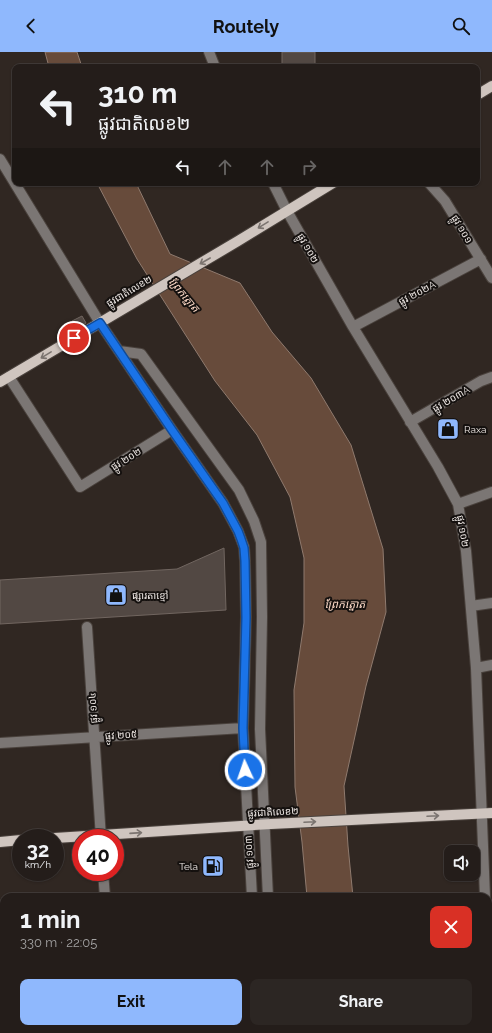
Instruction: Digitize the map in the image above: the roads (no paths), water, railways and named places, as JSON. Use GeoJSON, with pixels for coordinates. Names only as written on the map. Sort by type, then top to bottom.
{"type":"FeatureCollection","features":[{"type":"Feature","properties":{"kind":"main road"},"geometry":{"type":"LineString","coordinates":[[480,93],[492,86]]}},
{"type":"Feature","properties":{"kind":"main road","name":"ផ្លូវជាតិលេខ២"},"geometry":{"type":"LineString","coordinates":[[0,382],[238,241],[327,186]]}},
{"type":"Feature","properties":{"kind":"main road","name":"ផ្លូវជាតិលេខ២"},"geometry":{"type":"LineString","coordinates":[[124,835],[267,824],[487,813]]}},
{"type":"Feature","properties":{"kind":"main road"},"geometry":{"type":"LineString","coordinates":[[0,842],[12,841]]}},
{"type":"Feature","properties":{"kind":"street"},"geometry":{"type":"LineString","coordinates":[[209,52],[214,64]]}},
{"type":"Feature","properties":{"kind":"street","name":"ផ្លូវ ១០៣"},"geometry":{"type":"LineString","coordinates":[[0,159],[12,179]]}},
{"type":"Feature","properties":{"kind":"street","name":"ផ្លូវ ១០៣"},"geometry":{"type":"LineString","coordinates":[[16,186],[100,323],[223,503],[238,531],[244,548],[246,618],[243,728],[252,893]]}},
{"type":"Feature","properties":{"kind":"street","name":"ផ្លូវ ១០២"},"geometry":{"type":"LineString","coordinates":[[274,186],[287,211],[353,327],[438,467],[458,504],[466,551],[487,813],[486,893]]}},
{"type":"Feature","properties":{"kind":"street","name":"ផ្លូវ ១០១"},"geometry":{"type":"LineString","coordinates":[[432,186],[445,201],[492,278]]}},
{"type":"Feature","properties":{"kind":"street","name":"ផ្លូវ ២០២A"},"geometry":{"type":"LineString","coordinates":[[353,327],[481,259]]}},
{"type":"Feature","properties":{"kind":"street"},"geometry":{"type":"LineString","coordinates":[[119,351],[142,354],[239,490],[254,522],[261,542],[262,617],[260,729],[267,824],[268,893]]}},
{"type":"Feature","properties":{"kind":"street","name":"ផ្លូវ ២០២"},"geometry":{"type":"LineString","coordinates":[[9,377],[80,488],[172,430]]}},
{"type":"Feature","properties":{"kind":"street","name":"ផ្លូវ ២០៣A"},"geometry":{"type":"LineString","coordinates":[[410,422],[481,381],[492,377]]}},
{"type":"Feature","properties":{"kind":"street"},"geometry":{"type":"LineString","coordinates":[[458,504],[492,492]]}},
{"type":"Feature","properties":{"kind":"street"},"geometry":{"type":"LineString","coordinates":[[471,606],[492,603]]}},
{"type":"Feature","properties":{"kind":"street","name":"ផ្លូវ ១០៤"},"geometry":{"type":"LineString","coordinates":[[87,627],[100,829]]}},
{"type":"Feature","properties":{"kind":"street"},"geometry":{"type":"LineString","coordinates":[[476,668],[492,665]]}},
{"type":"Feature","properties":{"kind":"street","name":"ផ្លូវ ២០៥"},"geometry":{"type":"LineString","coordinates":[[0,743],[243,728]]}},
{"type":"Feature","properties":{"kind":"street"},"geometry":{"type":"LineString","coordinates":[[104,881],[105,893]]}},
{"type":"Feature","properties":{"kind":"water"},"geometry":{"type":"Polygon","coordinates":[[[45,52],[77,52],[81,64],[48,64],[45,52]]]}},
{"type":"Feature","properties":{"kind":"water","name":"ព្រែកត្នោត"},"geometry":{"type":"Polygon","coordinates":[[[99,186],[137,186],[170,254],[240,283],[272,332],[311,378],[351,445],[383,549],[386,612],[366,686],[344,786],[353,893],[307,893],[295,787],[294,690],[304,623],[304,558],[290,497],[257,435],[215,381],[137,259],[99,186]]]}},
{"type":"Feature","properties":{"kind":"place","name":"Raxa"},"geometry":{"type":"Point","coordinates":[448,429]}},
{"type":"Feature","properties":{"kind":"place","name":"ផ្សារតាខ្មៅ"},"geometry":{"type":"Point","coordinates":[116,595]}},
{"type":"Feature","properties":{"kind":"place","name":"Tela"},"geometry":{"type":"Point","coordinates":[213,866]}}]}
